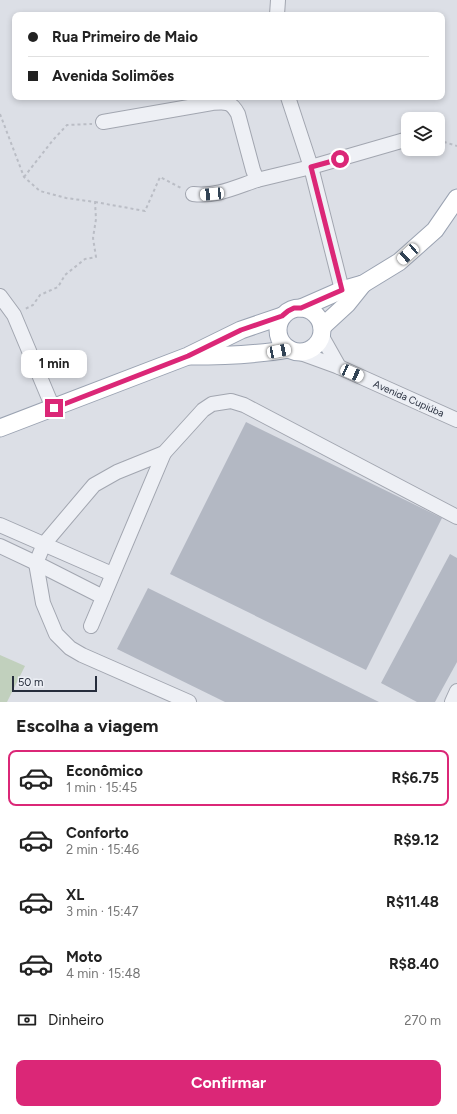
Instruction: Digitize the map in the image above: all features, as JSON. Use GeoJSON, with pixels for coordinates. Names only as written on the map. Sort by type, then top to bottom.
{"type":"FeatureCollection","features":[{"type":"Feature","properties":{"kind":"main road"},"geometry":{"type":"LineString","coordinates":[[301,308],[342,290],[363,284],[399,262],[435,230],[457,198]]}},
{"type":"Feature","properties":{"kind":"main road"},"geometry":{"type":"LineString","coordinates":[[188,356],[238,356],[292,350],[304,351],[312,348],[318,342],[322,331],[363,284]]}},
{"type":"Feature","properties":{"kind":"main road"},"geometry":{"type":"LineString","coordinates":[[0,428],[188,356],[241,330],[282,316],[294,308],[301,308],[311,311],[319,318],[322,331]]}},
{"type":"Feature","properties":{"kind":"main road"},"geometry":{"type":"LineString","coordinates":[[282,316],[278,325],[278,334],[282,342],[292,350]]}},
{"type":"Feature","properties":{"kind":"street"},"geometry":{"type":"LineString","coordinates":[[277,12],[278,0]]}},
{"type":"Feature","properties":{"kind":"street"},"geometry":{"type":"LineString","coordinates":[[289,100],[311,167],[342,290]]}},
{"type":"Feature","properties":{"kind":"street"},"geometry":{"type":"LineString","coordinates":[[103,122],[212,103],[228,103],[234,107],[238,114],[253,170],[258,180]]}},
{"type":"Feature","properties":{"kind":"street"},"geometry":{"type":"LineString","coordinates":[[193,194],[203,195],[223,192],[258,180],[311,167],[401,141]]}},
{"type":"Feature","properties":{"kind":"street"},"geometry":{"type":"LineString","coordinates":[[0,296],[14,315],[54,408]]}},
{"type":"Feature","properties":{"kind":"street"},"geometry":{"type":"LineString","coordinates":[[322,331],[339,367]]}},
{"type":"Feature","properties":{"kind":"street","name":"Avenida Cupiúba"},"geometry":{"type":"LineString","coordinates":[[292,350],[339,367],[457,420]]}},
{"type":"Feature","properties":{"kind":"street"},"geometry":{"type":"LineString","coordinates":[[91,626],[164,453],[203,410],[212,404],[231,401],[244,405],[457,517]]}},
{"type":"Feature","properties":{"kind":"street"},"geometry":{"type":"LineString","coordinates":[[164,453],[117,472],[94,485],[44,544],[36,562],[43,603],[49,620],[56,634],[70,648],[82,655],[189,702]]}},
{"type":"Feature","properties":{"kind":"street"},"geometry":{"type":"LineString","coordinates":[[0,525],[112,574]]}},
{"type":"Feature","properties":{"kind":"street"},"geometry":{"type":"LineString","coordinates":[[0,546],[36,562],[103,596]]}},
{"type":"Feature","properties":{"kind":"street"},"geometry":{"type":"LineString","coordinates":[[452,702],[457,691]]}},
{"type":"Feature","properties":{"kind":"path"},"geometry":{"type":"LineString","coordinates":[[0,114],[24,177],[40,191],[66,198],[145,211],[160,177],[193,194]]}},
{"type":"Feature","properties":{"kind":"path"},"geometry":{"type":"LineString","coordinates":[[24,177],[53,140],[67,125],[83,125],[103,122]]}},
{"type":"Feature","properties":{"kind":"path"},"geometry":{"type":"LineString","coordinates":[[445,142],[457,146]]}},
{"type":"Feature","properties":{"kind":"path"},"geometry":{"type":"LineString","coordinates":[[14,315],[33,305],[40,295],[58,287],[65,275],[85,259],[96,257],[93,238],[96,219],[95,202]]}},
{"type":"Feature","properties":{"kind":"green space"},"geometry":{"type":"Polygon","coordinates":[[[0,655],[25,666],[7,702],[0,702],[0,655]]]}},
{"type":"Feature","properties":{"kind":"building"},"geometry":{"type":"Polygon","coordinates":[[[246,422],[442,518],[366,670],[170,574],[246,422]]]}},
{"type":"Feature","properties":{"kind":"building"},"geometry":{"type":"Polygon","coordinates":[[[450,554],[457,558],[457,662],[435,702],[417,702],[381,683],[450,554]]]}},
{"type":"Feature","properties":{"kind":"building"},"geometry":{"type":"Polygon","coordinates":[[[148,588],[379,702],[225,702],[117,649],[148,588]]]}},
{"type":"Feature","properties":{"kind":"route"},"geometry":{"type":"LineString","coordinates":[[54,408],[188,356],[241,330],[282,316],[294,308],[301,308],[342,290],[311,167],[340,159]]}}]}
